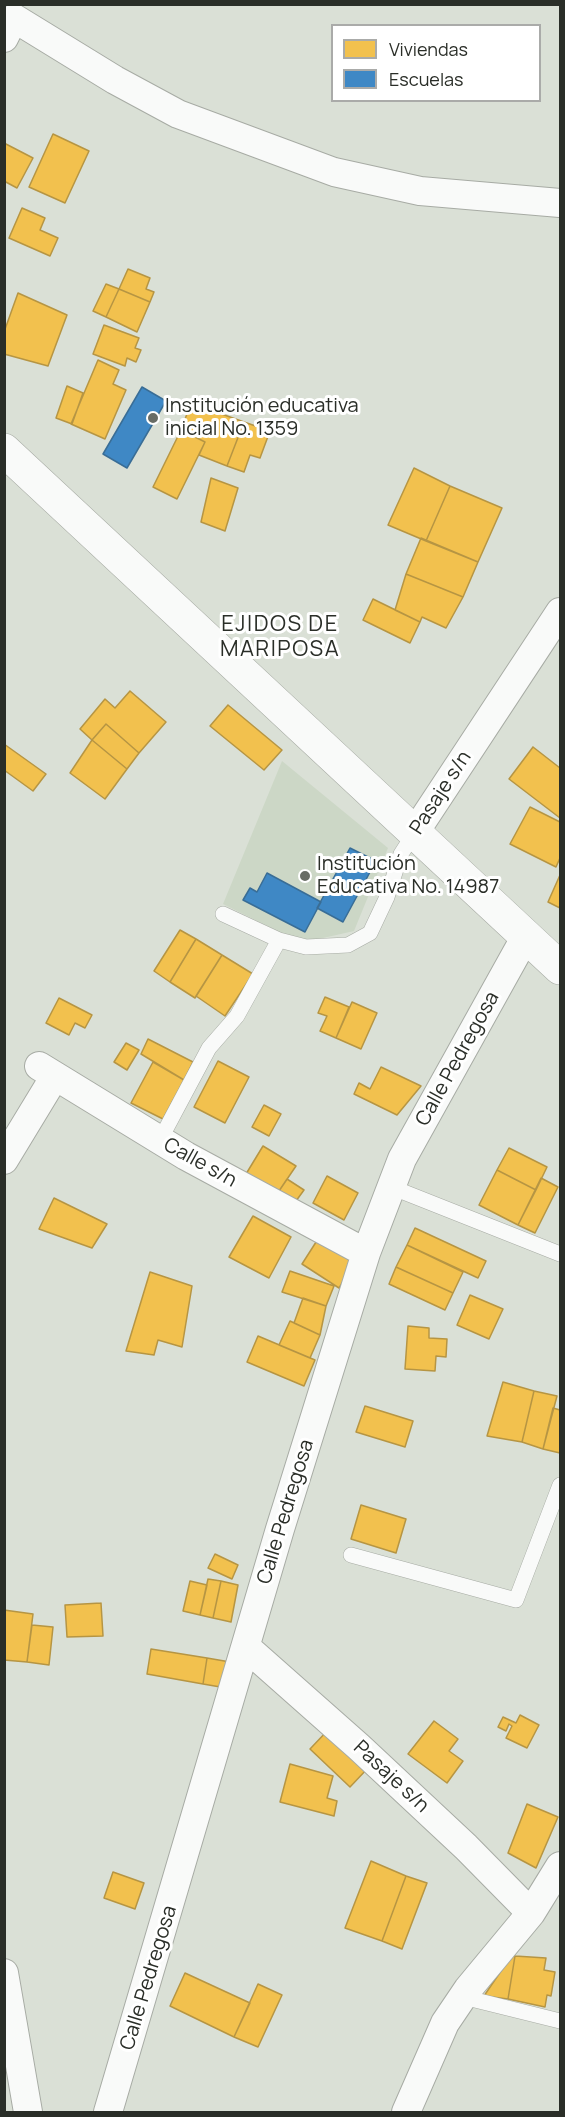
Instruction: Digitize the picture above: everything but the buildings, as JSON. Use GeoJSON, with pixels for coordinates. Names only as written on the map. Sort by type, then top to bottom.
{"type":"FeatureCollection","features":[{"type":"Feature","properties":{"kind":"main road"},"geometry":{"type":"LineString","coordinates":[[4,450],[561,968]]}},
{"type":"Feature","properties":{"kind":"street"},"geometry":{"type":"LineString","coordinates":[[4,38],[14,18],[115,80],[178,114],[334,172],[420,191],[561,202]]}},
{"type":"Feature","properties":{"kind":"street","name":"Pasaje s/n"},"geometry":{"type":"LineString","coordinates":[[415,832],[561,612]]}},
{"type":"Feature","properties":{"kind":"street","name":"Calle Pedregosa"},"geometry":{"type":"LineString","coordinates":[[108,2112],[366,1253],[402,1159],[526,936]]}},
{"type":"Feature","properties":{"kind":"street","name":"Calle s/n"},"geometry":{"type":"LineString","coordinates":[[4,1160],[47,1071],[186,1156],[366,1253]]}},
{"type":"Feature","properties":{"kind":"street","name":"Pasaje s/n"},"geometry":{"type":"LineString","coordinates":[[246,1647],[359,1747],[466,1847],[531,1913]]}},
{"type":"Feature","properties":{"kind":"street"},"geometry":{"type":"LineString","coordinates":[[406,2112],[445,2023],[463,1997],[531,1913],[561,1866]]}},
{"type":"Feature","properties":{"kind":"street"},"geometry":{"type":"LineString","coordinates":[[4,1973],[28,2112]]}},
{"type":"Feature","properties":{"kind":"lane","name":"Pasaje s/n"},"geometry":{"type":"LineString","coordinates":[[223,914],[279,940],[306,947],[348,945],[370,933],[387,897],[401,854],[415,832]]}},
{"type":"Feature","properties":{"kind":"lane"},"geometry":{"type":"LineString","coordinates":[[160,1140],[209,1048],[237,1016],[279,940]]}},
{"type":"Feature","properties":{"kind":"lane"},"geometry":{"type":"LineString","coordinates":[[392,1187],[561,1254]]}},
{"type":"Feature","properties":{"kind":"lane"},"geometry":{"type":"LineString","coordinates":[[351,1556],[516,1600],[561,1485]]}},
{"type":"Feature","properties":{"kind":"lane"},"geometry":{"type":"LineString","coordinates":[[463,1997],[561,2021]]}},
{"type":"Feature","properties":{"kind":"shaded area","name":"Institución Educativa No. 14987"},"geometry":{"type":"Polygon","coordinates":[[[282,761],[388,848],[354,931],[301,943],[223,904],[282,761]]]}},
{"type":"Feature","properties":{"kind":"place","name":"Institución educativa inicial No. 1359"},"geometry":{"type":"Point","coordinates":[153,418]}},
{"type":"Feature","properties":{"kind":"place","name":"Institución Educativa No. 14987"},"geometry":{"type":"Point","coordinates":[305,876]}},
{"type":"Feature","properties":{"kind":"district","name":"EJIDOS DE MARIPOSA"},"geometry":{"type":"Point","coordinates":[280,638]}}]}
